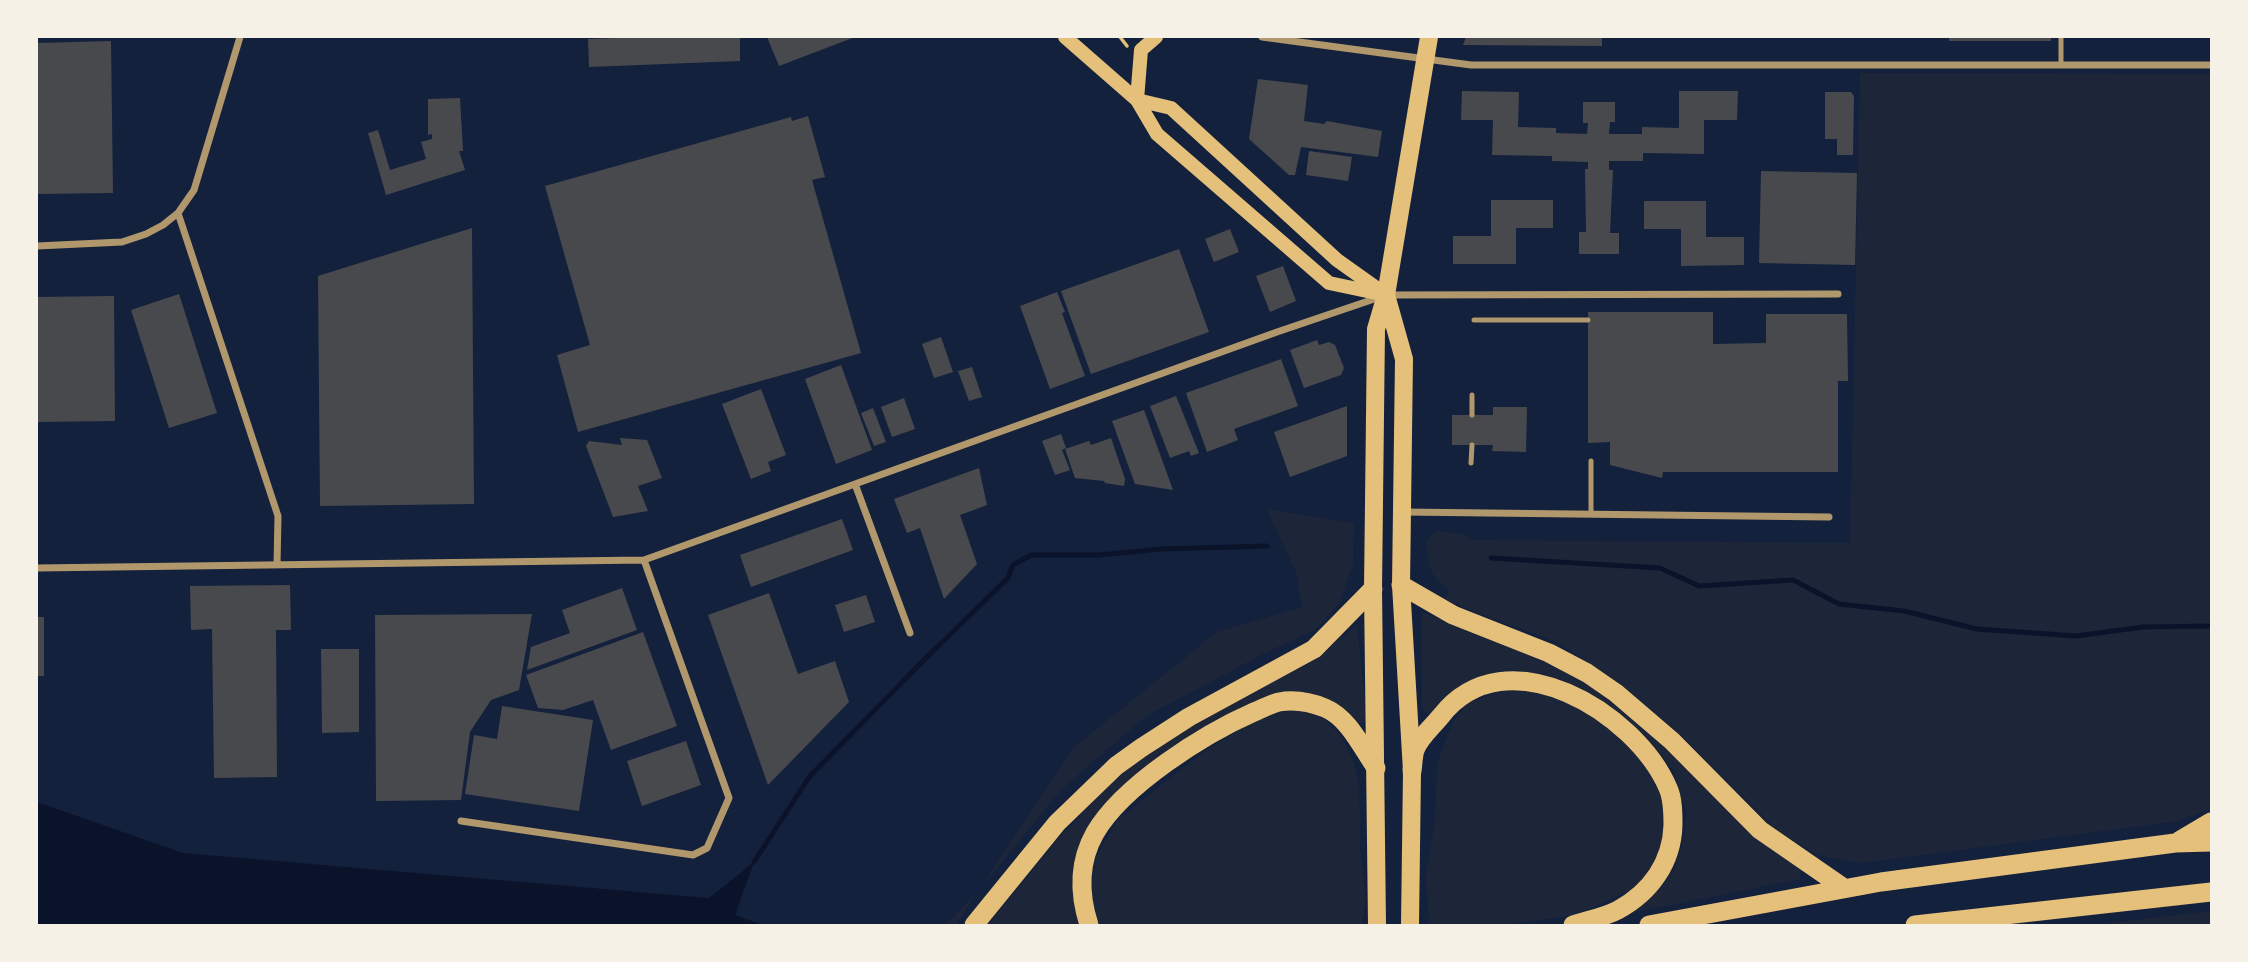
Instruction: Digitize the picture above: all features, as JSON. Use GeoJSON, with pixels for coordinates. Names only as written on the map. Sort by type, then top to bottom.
{"type":"FeatureCollection","features":[{"type":"Feature","properties":{"kind":"highway"},"geometry":{"type":"LineString","coordinates":[[1401,584],[1452,615],[1549,653],[1616,693],[1672,741],[1760,830],[1844,888]]}},
{"type":"Feature","properties":{"kind":"highway"},"geometry":{"type":"LineString","coordinates":[[974,925],[1056,823],[1116,766],[1189,717],[1314,649],[1373,589]]}},
{"type":"Feature","properties":{"kind":"highway"},"geometry":{"type":"LineString","coordinates":[[1412,771],[1416,748],[1447,709],[1470,691],[1494,681],[1514,679],[1544,683],[1563,690],[1601,713],[1629,735],[1655,763],[1670,790],[1673,810],[1668,855],[1658,875],[1647,888],[1618,910],[1573,925]]}},
{"type":"Feature","properties":{"kind":"highway"},"geometry":{"type":"LineString","coordinates":[[1089,925],[1083,906],[1081,883],[1084,860],[1095,833],[1112,811],[1153,773],[1181,752],[1229,723],[1276,702],[1300,700],[1327,708],[1342,718],[1376,768]]}},
{"type":"Feature","properties":{"kind":"highway"},"geometry":{"type":"LineString","coordinates":[[2175,844],[2211,822]]}},
{"type":"Feature","properties":{"kind":"highway"},"geometry":{"type":"LineString","coordinates":[[1649,925],[1844,888],[2175,844],[2211,842]]}},
{"type":"Feature","properties":{"kind":"highway"},"geometry":{"type":"LineString","coordinates":[[1915,925],[2211,892]]}},
{"type":"Feature","properties":{"kind":"main road"},"geometry":{"type":"LineString","coordinates":[[1065,37],[1138,100],[1157,134],[1329,283],[1386,295]]}},
{"type":"Feature","properties":{"kind":"main road"},"geometry":{"type":"LineString","coordinates":[[1138,100],[1141,51],[1156,37]]}},
{"type":"Feature","properties":{"kind":"main road"},"geometry":{"type":"LineString","coordinates":[[1377,916],[1373,589],[1376,329],[1386,295],[1429,37]]}},
{"type":"Feature","properties":{"kind":"main road"},"geometry":{"type":"LineString","coordinates":[[1138,100],[1171,108],[1337,260],[1386,295],[1404,359],[1401,584],[1412,771],[1410,917]]}},
{"type":"Feature","properties":{"kind":"street"},"geometry":{"type":"LineString","coordinates":[[37,246],[122,242],[146,234],[178,213],[194,190],[240,37]]}},
{"type":"Feature","properties":{"kind":"street"},"geometry":{"type":"LineString","coordinates":[[1262,37],[1471,65],[2211,65]]}},
{"type":"Feature","properties":{"kind":"street"},"geometry":{"type":"LineString","coordinates":[[178,213],[278,516],[277,565]]}},
{"type":"Feature","properties":{"kind":"street"},"geometry":{"type":"LineString","coordinates":[[37,568],[644,560],[1264,336],[1386,295],[1838,294]]}},
{"type":"Feature","properties":{"kind":"street"},"geometry":{"type":"LineString","coordinates":[[855,484],[910,633]]}},
{"type":"Feature","properties":{"kind":"street"},"geometry":{"type":"LineString","coordinates":[[1402,512],[1829,517]]}},
{"type":"Feature","properties":{"kind":"street"},"geometry":{"type":"LineString","coordinates":[[461,821],[693,855],[707,848],[729,798],[644,560]]}},
{"type":"Feature","properties":{"kind":"lane"},"geometry":{"type":"LineString","coordinates":[[2061,37],[2061,65]]}},
{"type":"Feature","properties":{"kind":"lane"},"geometry":{"type":"LineString","coordinates":[[1474,320],[1588,320]]}},
{"type":"Feature","properties":{"kind":"lane"},"geometry":{"type":"LineString","coordinates":[[1472,395],[1472,415]]}},
{"type":"Feature","properties":{"kind":"lane"},"geometry":{"type":"LineString","coordinates":[[1471,463],[1472,445]]}},
{"type":"Feature","properties":{"kind":"lane"},"geometry":{"type":"LineString","coordinates":[[1591,461],[1591,514]]}},
{"type":"Feature","properties":{"kind":"shaded area"},"geometry":{"type":"Polygon","coordinates":[[[1860,73],[2211,74],[2211,810],[2178,821],[1862,863],[1817,855],[1778,831],[1685,739],[1620,683],[1553,640],[1445,599],[1449,591],[1430,569],[1427,540],[1436,531],[1465,534],[1470,540],[1850,543],[1860,73]]]}},
{"type":"Feature","properties":{"kind":"shaded area"},"geometry":{"type":"Polygon","coordinates":[[[1266,509],[1354,523],[1353,564],[1339,604],[1315,630],[1267,652],[1146,716],[1062,789],[979,890],[1073,748],[1217,632],[1302,607],[1296,571],[1266,509]]]}},
{"type":"Feature","properties":{"kind":"shaded area"},"geometry":{"type":"Polygon","coordinates":[[[1422,612],[1515,649],[1584,681],[1629,714],[1801,867],[1800,879],[1622,915],[1660,889],[1675,867],[1684,837],[1686,812],[1673,770],[1645,735],[1600,702],[1562,680],[1540,673],[1514,672],[1487,677],[1430,715],[1424,711],[1422,703],[1422,612]]]}},
{"type":"Feature","properties":{"kind":"shaded area"},"geometry":{"type":"Polygon","coordinates":[[[1357,625],[1367,720],[1359,724],[1346,709],[1324,698],[1241,709],[1194,733],[1122,790],[1074,882],[1077,920],[1080,925],[987,925],[1062,835],[1109,785],[1192,725],[1306,665],[1357,625]]]}},
{"type":"Feature","properties":{"kind":"shaded area"},"geometry":{"type":"Polygon","coordinates":[[[1512,687],[1557,696],[1603,724],[1652,768],[1668,811],[1661,859],[1644,884],[1579,914],[1505,925],[1429,925],[1426,876],[1435,821],[1437,764],[1453,722],[1467,703],[1512,687]]]}},
{"type":"Feature","properties":{"kind":"shaded area"},"geometry":{"type":"Polygon","coordinates":[[[1291,708],[1323,714],[1348,748],[1354,763],[1359,793],[1365,895],[1362,925],[1099,925],[1090,893],[1096,857],[1117,820],[1206,750],[1263,716],[1291,708]]]}},
{"type":"Feature","properties":{"kind":"shaded area"},"geometry":{"type":"Polygon","coordinates":[[[37,802],[183,853],[709,898],[754,862],[735,915],[763,925],[37,925],[37,802]]]}},
{"type":"Feature","properties":{"kind":"shaded area"},"geometry":{"type":"Polygon","coordinates":[[[979,890],[956,925],[946,925],[979,890]]]}},
{"type":"Feature","properties":{"kind":"shaded area"},"geometry":{"type":"Polygon","coordinates":[[[2211,911],[2211,925],[2093,925],[2211,911]]]}},
{"type":"Feature","properties":{"kind":"building"},"geometry":{"type":"Polygon","coordinates":[[[740,37],[740,61],[589,67],[588,39],[740,37]]]}},
{"type":"Feature","properties":{"kind":"building"},"geometry":{"type":"Polygon","coordinates":[[[767,37],[855,37],[779,66],[767,37]]]}},
{"type":"Feature","properties":{"kind":"building"},"geometry":{"type":"Polygon","coordinates":[[[1466,37],[1602,37],[1602,46],[1463,45],[1466,37]]]}},
{"type":"Feature","properties":{"kind":"building"},"geometry":{"type":"Polygon","coordinates":[[[1949,37],[2051,37],[2051,41],[1949,41],[1949,37]]]}},
{"type":"Feature","properties":{"kind":"building"},"geometry":{"type":"Polygon","coordinates":[[[111,41],[113,193],[37,194],[37,43],[111,41]]]}},
{"type":"Feature","properties":{"kind":"building"},"geometry":{"type":"Polygon","coordinates":[[[1258,79],[1308,85],[1304,121],[1324,124],[1327,121],[1382,131],[1378,157],[1301,147],[1295,175],[1289,175],[1249,139],[1258,79]]]}},
{"type":"Feature","properties":{"kind":"building"},"geometry":{"type":"Polygon","coordinates":[[[1462,91],[1519,92],[1518,127],[1556,128],[1556,133],[1587,134],[1588,123],[1583,123],[1583,102],[1615,102],[1615,122],[1610,122],[1609,134],[1642,134],[1642,127],[1679,128],[1679,91],[1738,91],[1737,120],[1704,120],[1704,154],[1643,153],[1643,161],[1609,161],[1609,170],[1613,170],[1610,233],[1619,233],[1619,254],[1579,254],[1579,232],[1586,232],[1585,169],[1588,169],[1588,162],[1552,161],[1552,156],[1492,155],[1493,120],[1461,120],[1462,91]]]}},
{"type":"Feature","properties":{"kind":"building"},"geometry":{"type":"Polygon","coordinates":[[[1825,92],[1851,92],[1854,96],[1853,155],[1837,155],[1837,139],[1825,139],[1825,92]]]}},
{"type":"Feature","properties":{"kind":"building"},"geometry":{"type":"Polygon","coordinates":[[[460,98],[463,151],[459,151],[465,170],[386,195],[368,133],[378,130],[390,170],[426,159],[421,142],[432,139],[432,134],[428,135],[428,99],[460,98]]]}},
{"type":"Feature","properties":{"kind":"building"},"geometry":{"type":"Polygon","coordinates":[[[808,116],[825,177],[812,180],[861,353],[578,432],[557,355],[590,345],[545,186],[791,117],[792,121],[808,116]]]}},
{"type":"Feature","properties":{"kind":"building"},"geometry":{"type":"Polygon","coordinates":[[[1309,151],[1352,157],[1348,181],[1306,175],[1309,151]]]}},
{"type":"Feature","properties":{"kind":"building"},"geometry":{"type":"Polygon","coordinates":[[[1761,171],[1857,173],[1855,265],[1759,263],[1761,171]]]}},
{"type":"Feature","properties":{"kind":"building"},"geometry":{"type":"Polygon","coordinates":[[[1491,200],[1553,200],[1553,228],[1516,228],[1516,264],[1453,264],[1453,236],[1491,236],[1491,200]]]}},
{"type":"Feature","properties":{"kind":"building"},"geometry":{"type":"Polygon","coordinates":[[[1644,201],[1706,201],[1706,237],[1744,237],[1744,265],[1681,266],[1681,229],[1644,229],[1644,201]]]}},
{"type":"Feature","properties":{"kind":"building"},"geometry":{"type":"Polygon","coordinates":[[[472,228],[474,504],[320,506],[318,276],[472,228]]]}},
{"type":"Feature","properties":{"kind":"building"},"geometry":{"type":"Polygon","coordinates":[[[1230,229],[1239,252],[1214,262],[1205,239],[1230,229]]]}},
{"type":"Feature","properties":{"kind":"building"},"geometry":{"type":"Polygon","coordinates":[[[1179,249],[1209,332],[1091,374],[1061,291],[1179,249]]]}},
{"type":"Feature","properties":{"kind":"building"},"geometry":{"type":"Polygon","coordinates":[[[1283,266],[1296,301],[1270,312],[1256,276],[1283,266]]]}},
{"type":"Feature","properties":{"kind":"building"},"geometry":{"type":"Polygon","coordinates":[[[1057,292],[1085,376],[1050,389],[1020,306],[1057,292]]]}},
{"type":"Feature","properties":{"kind":"building"},"geometry":{"type":"Polygon","coordinates":[[[179,294],[217,413],[169,428],[131,310],[179,294]]]}},
{"type":"Feature","properties":{"kind":"building"},"geometry":{"type":"Polygon","coordinates":[[[114,296],[115,421],[37,422],[37,297],[114,296]]]}},
{"type":"Feature","properties":{"kind":"building"},"geometry":{"type":"Polygon","coordinates":[[[1588,312],[1713,312],[1713,344],[1766,343],[1766,314],[1847,314],[1848,381],[1838,381],[1838,472],[1663,472],[1662,478],[1610,465],[1610,442],[1588,443],[1588,312]]]}},
{"type":"Feature","properties":{"kind":"building"},"geometry":{"type":"Polygon","coordinates":[[[941,337],[953,372],[934,378],[922,344],[941,337]]]}},
{"type":"Feature","properties":{"kind":"building"},"geometry":{"type":"Polygon","coordinates":[[[1317,340],[1319,345],[1329,342],[1335,345],[1344,368],[1341,375],[1304,388],[1290,350],[1317,340]]]}},
{"type":"Feature","properties":{"kind":"building"},"geometry":{"type":"Polygon","coordinates":[[[1281,359],[1298,406],[1234,429],[1238,440],[1207,452],[1186,393],[1281,359]]]}},
{"type":"Feature","properties":{"kind":"building"},"geometry":{"type":"Polygon","coordinates":[[[841,365],[872,450],[836,464],[805,379],[841,365]]]}},
{"type":"Feature","properties":{"kind":"building"},"geometry":{"type":"Polygon","coordinates":[[[972,367],[982,397],[969,401],[958,371],[972,367]]]}},
{"type":"Feature","properties":{"kind":"building"},"geometry":{"type":"Polygon","coordinates":[[[761,389],[786,455],[768,462],[771,471],[751,479],[722,404],[761,389]]]}},
{"type":"Feature","properties":{"kind":"building"},"geometry":{"type":"Polygon","coordinates":[[[1176,396],[1199,453],[1191,456],[1189,451],[1170,458],[1150,406],[1176,396]]]}},
{"type":"Feature","properties":{"kind":"building"},"geometry":{"type":"Polygon","coordinates":[[[904,398],[915,429],[892,437],[881,407],[904,398]]]}},
{"type":"Feature","properties":{"kind":"building"},"geometry":{"type":"Polygon","coordinates":[[[1347,406],[1347,456],[1290,477],[1274,432],[1347,406]]]}},
{"type":"Feature","properties":{"kind":"building"},"geometry":{"type":"Polygon","coordinates":[[[1493,407],[1527,407],[1526,452],[1492,451],[1493,445],[1452,445],[1452,415],[1493,415],[1493,407]]]}},
{"type":"Feature","properties":{"kind":"building"},"geometry":{"type":"Polygon","coordinates":[[[873,408],[886,442],[874,446],[861,413],[873,408]]]}},
{"type":"Feature","properties":{"kind":"building"},"geometry":{"type":"Polygon","coordinates":[[[1144,410],[1173,490],[1135,484],[1112,421],[1144,410]]]}},
{"type":"Feature","properties":{"kind":"building"},"geometry":{"type":"Polygon","coordinates":[[[1061,434],[1066,448],[1062,450],[1070,470],[1055,475],[1042,441],[1061,434]]]}},
{"type":"Feature","properties":{"kind":"building"},"geometry":{"type":"Polygon","coordinates":[[[620,438],[647,440],[662,478],[638,486],[648,511],[613,517],[586,446],[589,441],[622,445],[620,438]]]}},
{"type":"Feature","properties":{"kind":"building"},"geometry":{"type":"Polygon","coordinates":[[[1111,438],[1125,479],[1124,486],[1075,478],[1065,449],[1089,441],[1091,445],[1111,438]]]}},
{"type":"Feature","properties":{"kind":"building"},"geometry":{"type":"Polygon","coordinates":[[[979,468],[987,505],[960,515],[977,564],[944,599],[920,528],[907,533],[894,499],[979,468]]]}},
{"type":"Feature","properties":{"kind":"building"},"geometry":{"type":"Polygon","coordinates":[[[842,519],[853,550],[751,587],[740,555],[842,519]]]}},
{"type":"Feature","properties":{"kind":"building"},"geometry":{"type":"Polygon","coordinates":[[[290,585],[291,630],[276,630],[277,777],[214,778],[212,629],[191,630],[190,586],[290,585]]]}},
{"type":"Feature","properties":{"kind":"building"},"geometry":{"type":"Polygon","coordinates":[[[622,588],[637,630],[527,670],[531,647],[570,633],[562,610],[622,588]]]}},
{"type":"Feature","properties":{"kind":"building"},"geometry":{"type":"Polygon","coordinates":[[[769,593],[798,674],[835,661],[849,702],[768,785],[708,615],[769,593]]]}},
{"type":"Feature","properties":{"kind":"building"},"geometry":{"type":"Polygon","coordinates":[[[866,595],[875,622],[844,632],[835,605],[866,595]]]}},
{"type":"Feature","properties":{"kind":"building"},"geometry":{"type":"Polygon","coordinates":[[[532,614],[519,690],[491,700],[470,732],[461,800],[376,801],[375,615],[532,614]]]}},
{"type":"Feature","properties":{"kind":"building"},"geometry":{"type":"Polygon","coordinates":[[[37,617],[44,617],[44,676],[37,676],[37,617]]]}},
{"type":"Feature","properties":{"kind":"building"},"geometry":{"type":"Polygon","coordinates":[[[643,632],[677,726],[611,750],[593,700],[563,710],[538,708],[526,675],[643,632]]]}},
{"type":"Feature","properties":{"kind":"building"},"geometry":{"type":"Polygon","coordinates":[[[321,649],[359,649],[359,732],[322,733],[321,649]]]}},
{"type":"Feature","properties":{"kind":"building"},"geometry":{"type":"Polygon","coordinates":[[[502,706],[593,720],[579,811],[465,794],[474,735],[497,739],[502,706]]]}},
{"type":"Feature","properties":{"kind":"building"},"geometry":{"type":"Polygon","coordinates":[[[686,741],[701,785],[642,806],[627,761],[686,741]]]}},
{"type":"Feature","properties":{"kind":"waterway"},"geometry":{"type":"LineString","coordinates":[[754,862],[810,776],[1008,578],[1013,565],[1031,555],[1099,555],[1161,549],[1267,546]]}},
{"type":"Feature","properties":{"kind":"waterway"},"geometry":{"type":"LineString","coordinates":[[1491,558],[1660,568],[1699,586],[1793,580],[1839,604],[1904,611],[1977,629],[2076,636],[2143,627],[2211,626]]}}]}
